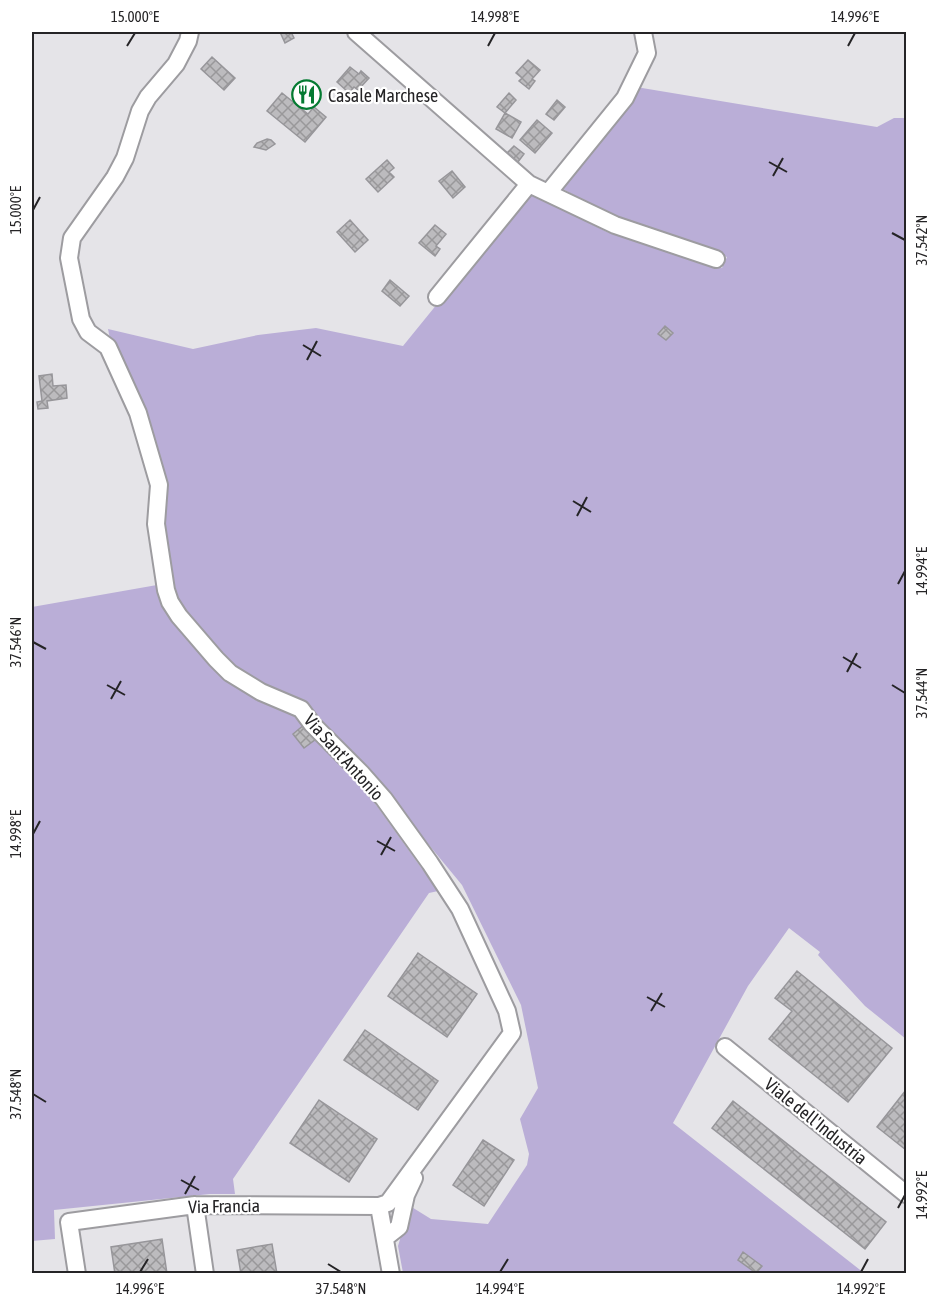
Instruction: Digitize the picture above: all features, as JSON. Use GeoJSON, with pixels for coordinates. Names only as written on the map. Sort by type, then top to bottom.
{"type":"FeatureCollection","features":[{"type":"Feature","properties":{"kind":"street","name":"Via Sant'Antonio"},"geometry":{"type":"LineString","coordinates":[[190,32],[188,41],[176,63],[148,97],[140,111],[125,158],[115,177],[72,238],[69,258],[81,319],[88,332],[108,347],[141,423],[159,485],[156,524],[166,590],[170,602],[179,616],[230,673],[261,692],[301,709],[384,799],[460,909],[507,1011],[512,1033],[422,1158]]}},
{"type":"Feature","properties":{"kind":"street"},"geometry":{"type":"LineString","coordinates":[[356,32],[529,184],[615,225],[716,259]]}},
{"type":"Feature","properties":{"kind":"street"},"geometry":{"type":"LineString","coordinates":[[548,193],[597,136],[625,98],[647,52],[643,32]]}},
{"type":"Feature","properties":{"kind":"street"},"geometry":{"type":"LineString","coordinates":[[437,297],[529,184]]}},
{"type":"Feature","properties":{"kind":"street","name":"Viale dell'Industria"},"geometry":{"type":"LineString","coordinates":[[725,1047],[906,1194]]}},
{"type":"Feature","properties":{"kind":"street"},"geometry":{"type":"LineString","coordinates":[[391,1274],[385,1238],[383,1205],[422,1158]]}},
{"type":"Feature","properties":{"kind":"street"},"geometry":{"type":"LineString","coordinates":[[385,1238],[399,1227],[406,1195],[422,1158]]}},
{"type":"Feature","properties":{"kind":"street"},"geometry":{"type":"LineString","coordinates":[[195,1205],[205,1274]]}},
{"type":"Feature","properties":{"kind":"street","name":"Via Francia"},"geometry":{"type":"LineString","coordinates":[[77,1274],[69,1222],[195,1205],[383,1205]]}},
{"type":"Feature","properties":{"kind":"street"},"geometry":{"type":"LineString","coordinates":[[383,1205],[404,1210]]}},
{"type":"Feature","properties":{"kind":"shaded area"},"geometry":{"type":"Polygon","coordinates":[[[636,87],[877,127],[894,118],[906,118],[906,1039],[865,1006],[818,955],[820,952],[789,928],[748,986],[673,1123],[864,1273],[403,1273],[398,1246],[410,1206],[431,1219],[488,1224],[527,1165],[529,1154],[520,1119],[538,1088],[521,1005],[462,885],[358,759],[302,703],[235,671],[171,596],[144,413],[122,357],[110,339],[108,329],[193,349],[258,335],[316,328],[403,346],[528,192],[607,232],[722,268],[727,257],[620,220],[561,188],[636,87]]]}},
{"type":"Feature","properties":{"kind":"shaded area"},"geometry":{"type":"Polygon","coordinates":[[[157,585],[190,638],[292,710],[305,724],[293,734],[304,748],[316,739],[347,768],[438,891],[429,893],[233,1179],[235,1194],[210,1194],[54,1210],[55,1239],[32,1241],[32,607],[157,585]]]}},
{"type":"Feature","properties":{"kind":"building"},"geometry":{"type":"Polygon","coordinates":[[[280,32],[291,32],[294,38],[285,43],[280,32]]]}},
{"type":"Feature","properties":{"kind":"building"},"geometry":{"type":"Polygon","coordinates":[[[212,57],[235,78],[224,90],[201,69],[212,57]]]}},
{"type":"Feature","properties":{"kind":"building"},"geometry":{"type":"Polygon","coordinates":[[[528,60],[540,70],[532,79],[535,81],[529,89],[519,81],[522,78],[516,73],[528,60]]]}},
{"type":"Feature","properties":{"kind":"building"},"geometry":{"type":"Polygon","coordinates":[[[350,67],[359,74],[361,71],[369,78],[358,90],[354,87],[349,93],[337,82],[350,67]]]}},
{"type":"Feature","properties":{"kind":"building"},"geometry":{"type":"Polygon","coordinates":[[[282,93],[308,114],[314,107],[326,117],[305,142],[267,111],[282,93]]]}},
{"type":"Feature","properties":{"kind":"building"},"geometry":{"type":"Polygon","coordinates":[[[509,93],[516,100],[505,113],[497,107],[509,93]]]}},
{"type":"Feature","properties":{"kind":"building"},"geometry":{"type":"Polygon","coordinates":[[[557,100],[565,107],[554,120],[546,114],[557,100]]]}},
{"type":"Feature","properties":{"kind":"building"},"geometry":{"type":"Polygon","coordinates":[[[505,113],[521,122],[512,138],[496,129],[505,113]]]}},
{"type":"Feature","properties":{"kind":"building"},"geometry":{"type":"Polygon","coordinates":[[[537,120],[552,133],[535,153],[520,140],[537,120]]]}},
{"type":"Feature","properties":{"kind":"building"},"geometry":{"type":"Polygon","coordinates":[[[267,139],[275,144],[266,150],[254,147],[257,143],[267,139]]]}},
{"type":"Feature","properties":{"kind":"building"},"geometry":{"type":"Polygon","coordinates":[[[514,146],[524,154],[518,162],[507,153],[514,146]]]}},
{"type":"Feature","properties":{"kind":"building"},"geometry":{"type":"Polygon","coordinates":[[[387,160],[394,168],[389,172],[394,177],[378,192],[366,179],[387,160]]]}},
{"type":"Feature","properties":{"kind":"building"},"geometry":{"type":"Polygon","coordinates":[[[452,171],[465,187],[453,198],[439,181],[452,171]]]}},
{"type":"Feature","properties":{"kind":"building"},"geometry":{"type":"Polygon","coordinates":[[[350,220],[368,240],[355,252],[337,232],[350,220]]]}},
{"type":"Feature","properties":{"kind":"building"},"geometry":{"type":"Polygon","coordinates":[[[435,225],[446,234],[436,246],[440,249],[435,256],[419,243],[435,225]]]}},
{"type":"Feature","properties":{"kind":"building"},"geometry":{"type":"Polygon","coordinates":[[[390,280],[409,296],[400,306],[382,291],[390,280]]]}},
{"type":"Feature","properties":{"kind":"building"},"geometry":{"type":"Polygon","coordinates":[[[665,326],[673,333],[666,340],[658,334],[665,326]]]}},
{"type":"Feature","properties":{"kind":"building"},"geometry":{"type":"Polygon","coordinates":[[[52,374],[53,386],[66,385],[67,398],[47,401],[48,408],[38,409],[37,402],[42,401],[39,376],[52,374]]]}},
{"type":"Feature","properties":{"kind":"building"},"geometry":{"type":"Polygon","coordinates":[[[305,724],[316,739],[304,748],[293,734],[305,724]]]}},
{"type":"Feature","properties":{"kind":"building"},"geometry":{"type":"Polygon","coordinates":[[[418,953],[477,994],[447,1037],[388,996],[418,953]]]}},
{"type":"Feature","properties":{"kind":"building"},"geometry":{"type":"Polygon","coordinates":[[[797,971],[892,1048],[848,1102],[769,1039],[792,1011],[775,998],[797,971]]]}},
{"type":"Feature","properties":{"kind":"building"},"geometry":{"type":"Polygon","coordinates":[[[365,1030],[438,1081],[418,1110],[344,1060],[365,1030]]]}},
{"type":"Feature","properties":{"kind":"building"},"geometry":{"type":"Polygon","coordinates":[[[906,1090],[906,1150],[877,1127],[906,1090]]]}},
{"type":"Feature","properties":{"kind":"building"},"geometry":{"type":"Polygon","coordinates":[[[319,1100],[377,1139],[349,1182],[290,1143],[319,1100]]]}},
{"type":"Feature","properties":{"kind":"building"},"geometry":{"type":"Polygon","coordinates":[[[733,1101],[886,1222],[865,1249],[712,1128],[733,1101]]]}},
{"type":"Feature","properties":{"kind":"building"},"geometry":{"type":"Polygon","coordinates":[[[483,1140],[514,1160],[484,1206],[453,1185],[483,1140]]]}},
{"type":"Feature","properties":{"kind":"building"},"geometry":{"type":"Polygon","coordinates":[[[162,1239],[167,1274],[115,1274],[111,1247],[162,1239]]]}},
{"type":"Feature","properties":{"kind":"building"},"geometry":{"type":"Polygon","coordinates":[[[272,1244],[277,1274],[241,1274],[237,1250],[272,1244]]]}},
{"type":"Feature","properties":{"kind":"building"},"geometry":{"type":"Polygon","coordinates":[[[743,1252],[762,1266],[756,1273],[738,1260],[743,1252]]]}},
{"type":"Feature","properties":{"kind":"place","name":"Casale Marchese"},"geometry":{"type":"Point","coordinates":[307,95]}}]}
